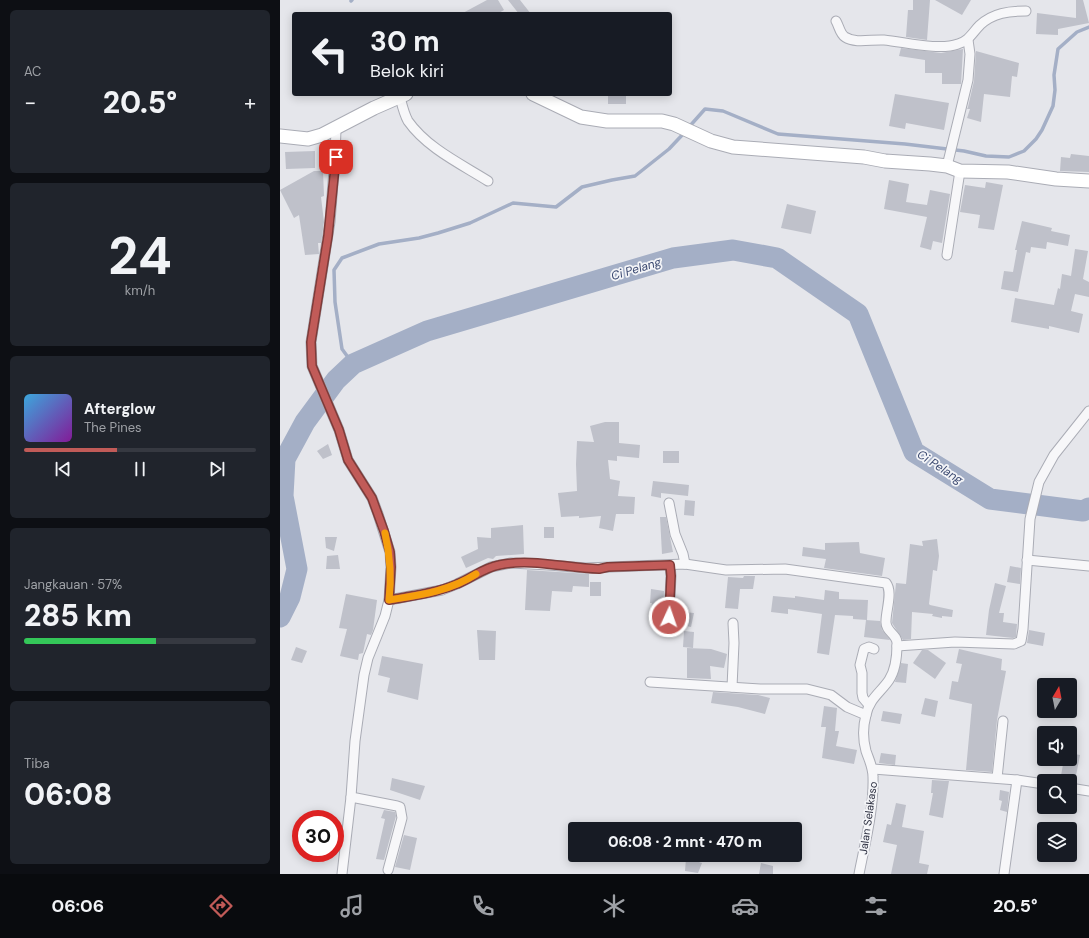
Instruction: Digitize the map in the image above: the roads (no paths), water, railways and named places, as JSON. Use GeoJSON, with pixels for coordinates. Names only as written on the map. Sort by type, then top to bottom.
{"type":"FeatureCollection","features":[{"type":"Feature","properties":{"kind":"street"},"geometry":{"type":"LineString","coordinates":[[836,21],[842,34],[852,39],[884,40],[933,46],[956,45],[968,40],[980,24],[994,16],[1011,11],[1026,11]]}},
{"type":"Feature","properties":{"kind":"street"},"geometry":{"type":"LineString","coordinates":[[947,166],[968,80],[970,54],[968,40]]}},
{"type":"Feature","properties":{"kind":"street"},"geometry":{"type":"LineString","coordinates":[[280,136],[308,139],[322,135],[374,108],[403,96],[407,120],[415,129],[436,148],[488,181]]}},
{"type":"Feature","properties":{"kind":"street"},"geometry":{"type":"LineString","coordinates":[[537,96],[581,117],[613,121],[662,121],[686,128],[711,141],[733,146],[864,157],[885,161],[947,166],[960,171],[1008,172],[1056,179],[1089,181]]}},
{"type":"Feature","properties":{"kind":"street"},"geometry":{"type":"LineString","coordinates":[[336,129],[336,157],[330,222],[311,342],[312,366],[339,430],[348,460],[372,498],[390,552],[391,567],[389,600],[385,616],[368,658],[364,675],[355,741],[352,797],[342,874]]}},
{"type":"Feature","properties":{"kind":"street"},"geometry":{"type":"LineString","coordinates":[[947,255],[960,171]]}},
{"type":"Feature","properties":{"kind":"street"},"geometry":{"type":"LineString","coordinates":[[897,646],[956,642],[1017,644],[1021,641],[1030,519],[1038,482],[1044,470],[1089,411]]}},
{"type":"Feature","properties":{"kind":"street"},"geometry":{"type":"LineString","coordinates":[[669,503],[675,534],[683,554],[685,564]]}},
{"type":"Feature","properties":{"kind":"street"},"geometry":{"type":"LineString","coordinates":[[1027,560],[1089,566]]}},
{"type":"Feature","properties":{"kind":"street"},"geometry":{"type":"LineString","coordinates":[[389,600],[442,590],[499,564],[525,563],[599,569],[608,567],[685,564],[726,570],[768,568],[797,570],[886,583],[889,590],[885,624],[888,631],[897,640],[897,646],[892,675],[868,705],[862,693],[862,673],[860,665],[864,649],[869,647],[874,648]]}},
{"type":"Feature","properties":{"kind":"street"},"geometry":{"type":"LineString","coordinates":[[669,617],[671,576],[670,565]]}},
{"type":"Feature","properties":{"kind":"street"},"geometry":{"type":"LineString","coordinates":[[732,623],[734,643],[732,687]]}},
{"type":"Feature","properties":{"kind":"street"},"geometry":{"type":"LineString","coordinates":[[650,682],[760,690],[807,689],[820,691],[830,695],[847,707],[866,715]]}},
{"type":"Feature","properties":{"kind":"street","name":"Jalan Selakaso"},"geometry":{"type":"LineString","coordinates":[[859,874],[869,820],[874,778],[873,769],[864,740],[868,705]]}},
{"type":"Feature","properties":{"kind":"street"},"geometry":{"type":"LineString","coordinates":[[997,778],[1003,721]]}},
{"type":"Feature","properties":{"kind":"street"},"geometry":{"type":"LineString","coordinates":[[873,769],[997,778],[1037,783]]}},
{"type":"Feature","properties":{"kind":"street"},"geometry":{"type":"LineString","coordinates":[[1004,874],[1017,780]]}},
{"type":"Feature","properties":{"kind":"street"},"geometry":{"type":"LineString","coordinates":[[1077,789],[1089,791]]}},
{"type":"Feature","properties":{"kind":"street"},"geometry":{"type":"LineString","coordinates":[[352,797],[400,807],[402,818],[388,870]]}},
{"type":"Feature","properties":{"kind":"waterway"},"geometry":{"type":"LineString","coordinates":[[689,127],[705,109],[723,111],[778,134],[905,144],[964,151],[986,156],[1009,157],[1024,151],[1036,139],[1042,130],[1053,106],[1055,90],[1054,75],[1058,49],[1077,32],[1089,27]]}},
{"type":"Feature","properties":{"kind":"waterway"},"geometry":{"type":"LineString","coordinates":[[353,364],[342,349],[335,302],[334,270],[342,258],[379,244],[419,238],[470,223],[513,203],[556,207],[582,187],[635,176],[669,149],[685,132]]}},
{"type":"Feature","properties":{"kind":"waterway","name":"Ci Pelang"},"geometry":{"type":"LineString","coordinates":[[280,617],[290,597],[297,569],[283,496],[285,459],[305,422],[336,380],[353,364],[427,331],[673,258],[733,250],[777,258],[858,314],[914,452],[990,499],[1083,511],[1089,508]]}}]}
